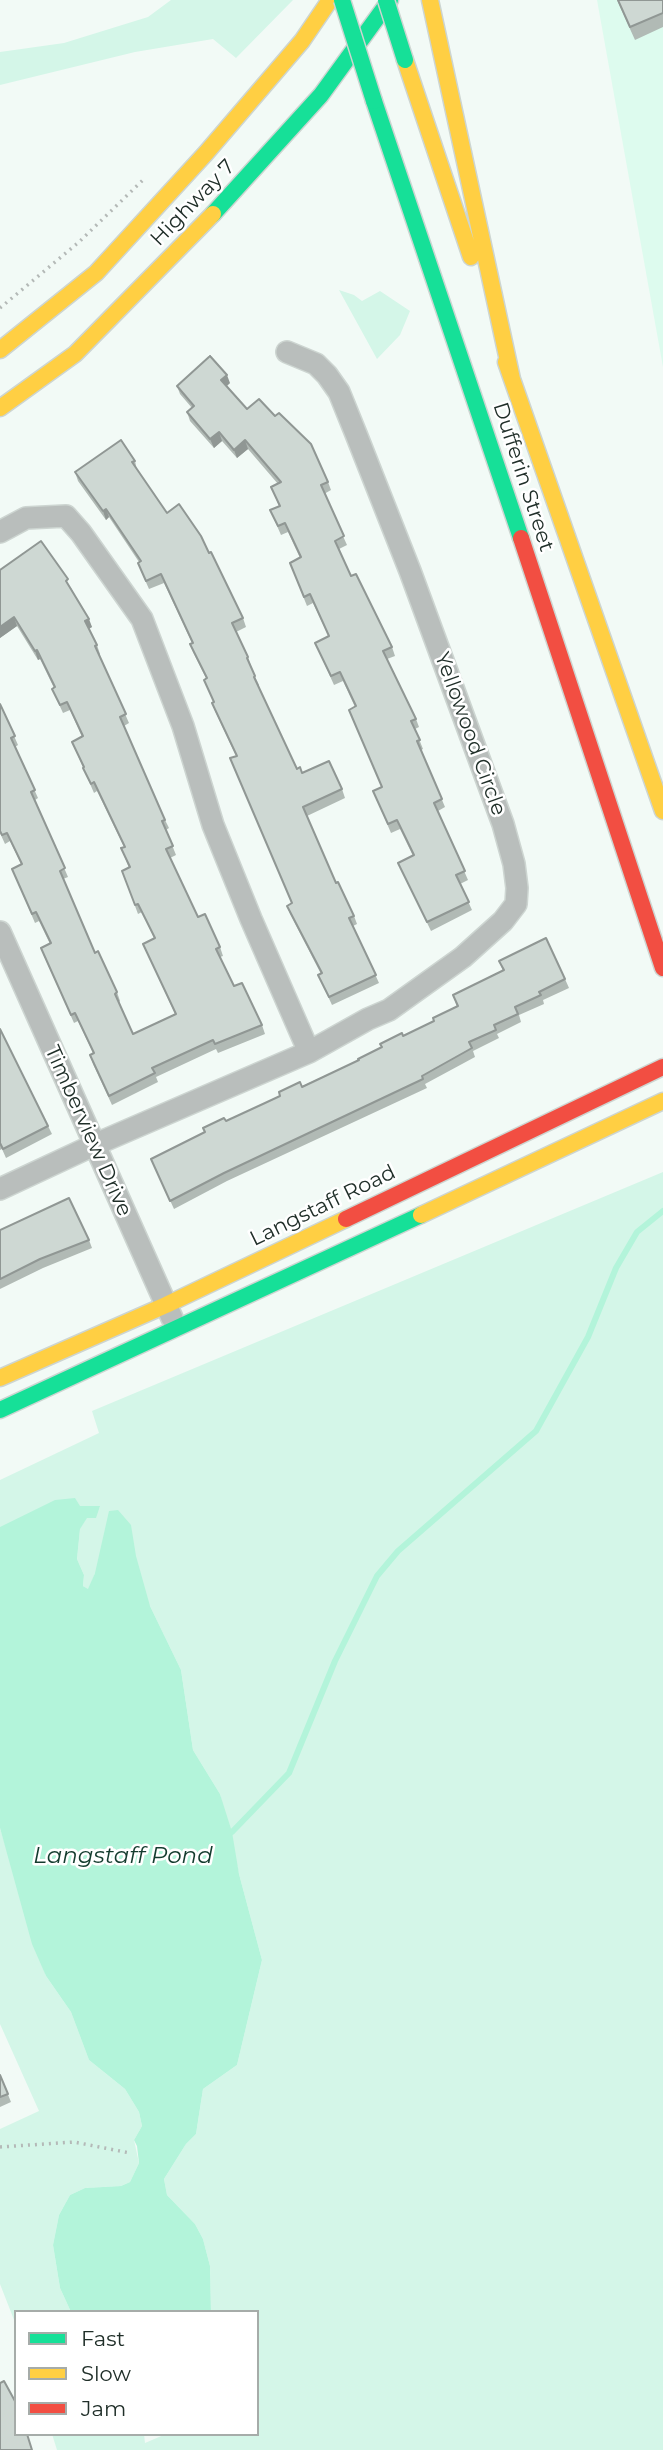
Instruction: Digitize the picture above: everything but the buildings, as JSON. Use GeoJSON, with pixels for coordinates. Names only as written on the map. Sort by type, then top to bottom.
{"type":"FeatureCollection","features":[{"type":"Feature","properties":{"kind":"main road","name":"Highway 7"},"geometry":{"type":"LineString","coordinates":[[0,350],[96,273],[224,133],[302,41],[330,0]]}},
{"type":"Feature","properties":{"kind":"main road","name":"Dufferin Street"},"geometry":{"type":"LineString","coordinates":[[342,0],[663,968]]}},
{"type":"Feature","properties":{"kind":"main road","name":"Highway 7"},"geometry":{"type":"LineString","coordinates":[[0,408],[75,355],[218,209],[321,95],[388,0]]}},
{"type":"Feature","properties":{"kind":"main road","name":"Dufferin Street"},"geometry":{"type":"LineString","coordinates":[[388,0],[405,60],[512,379],[663,811]]}},
{"type":"Feature","properties":{"kind":"main road"},"geometry":{"type":"LineString","coordinates":[[430,0],[512,379]]}},
{"type":"Feature","properties":{"kind":"main road","name":"Langstaff Road"},"geometry":{"type":"LineString","coordinates":[[0,1378],[166,1305],[663,1067]]}},
{"type":"Feature","properties":{"kind":"main road"},"geometry":{"type":"LineString","coordinates":[[0,1410],[663,1101]]}},
{"type":"Feature","properties":{"kind":"street","name":"Yellowood Circle"},"geometry":{"type":"LineString","coordinates":[[0,1189],[93,1145],[309,1052],[389,1010],[463,957],[503,921],[516,904],[514,864],[503,824],[410,571],[339,392],[316,364],[287,352]]}},
{"type":"Feature","properties":{"kind":"street"},"geometry":{"type":"LineString","coordinates":[[0,532],[26,518],[66,516],[142,619],[183,726],[213,825],[309,1052]]}},
{"type":"Feature","properties":{"kind":"street","name":"Timberview Drive"},"geometry":{"type":"LineString","coordinates":[[0,932],[93,1145],[178,1329]]}},
{"type":"Feature","properties":{"kind":"path"},"geometry":{"type":"LineString","coordinates":[[0,308],[79,242],[146,177]]}},
{"type":"Feature","properties":{"kind":"path"},"geometry":{"type":"LineString","coordinates":[[0,2147],[74,2142],[130,2153]]}},
{"type":"Feature","properties":{"kind":"shaded area"},"geometry":{"type":"Polygon","coordinates":[[[171,0],[293,0],[236,58],[213,39],[135,52],[0,85],[0,52],[64,43],[148,17],[171,0]]]}},
{"type":"Feature","properties":{"kind":"shaded area"},"geometry":{"type":"Polygon","coordinates":[[[597,0],[663,0],[663,367],[597,0]]]}},
{"type":"Feature","properties":{"kind":"shaded area"},"geometry":{"type":"Polygon","coordinates":[[[339,290],[362,301],[380,291],[410,311],[400,335],[377,359],[339,290]]]}},
{"type":"Feature","properties":{"kind":"shaded area"},"geometry":{"type":"Polygon","coordinates":[[[663,1172],[663,2450],[57,2450],[53,2436],[144,2436],[145,2443],[161,2436],[259,2436],[259,2310],[211,2310],[210,2266],[203,2239],[195,2224],[167,2195],[164,2179],[186,2144],[196,2134],[203,2089],[237,2065],[262,1960],[220,1794],[193,1750],[181,1670],[150,1606],[95,1573],[89,1590],[83,1586],[84,1575],[77,1559],[80,1528],[87,1517],[100,1507],[0,1528],[0,1480],[99,1433],[92,1411],[663,1172]]]}},
{"type":"Feature","properties":{"kind":"shaded area"},"geometry":{"type":"Polygon","coordinates":[[[0,1828],[46,1976],[71,2012],[89,2060],[125,2089],[139,2112],[142,2126],[134,2140],[139,2163],[130,2182],[121,2186],[85,2188],[70,2195],[59,2215],[53,2245],[60,2288],[70,2310],[14,2310],[14,2320],[0,2284],[0,2129],[39,2111],[0,2024],[0,1828]]]}},
{"type":"Feature","properties":{"kind":"water","name":"Langstaff Pond"},"geometry":{"type":"Polygon","coordinates":[[[75,1498],[80,1506],[100,1506],[96,1518],[87,1518],[80,1529],[77,1559],[84,1575],[83,1586],[88,1589],[95,1573],[109,1511],[118,1510],[131,1525],[136,1556],[150,1606],[181,1670],[193,1750],[220,1794],[232,1832],[239,1874],[262,1960],[237,2065],[203,2089],[196,2134],[186,2144],[164,2179],[167,2195],[195,2224],[203,2239],[210,2266],[211,2310],[70,2310],[60,2288],[53,2245],[59,2215],[70,2195],[85,2188],[121,2186],[130,2182],[139,2163],[134,2140],[142,2126],[139,2112],[125,2089],[89,2060],[71,2012],[46,1976],[32,1944],[0,1828],[0,1527],[55,1500],[75,1498]]]}},
{"type":"Feature","properties":{"kind":"waterway"},"geometry":{"type":"LineString","coordinates":[[232,1832],[289,1773],[335,1661],[377,1576],[398,1551],[536,1431],[588,1337],[616,1268],[637,1232],[663,1211]]}},
{"type":"Feature","properties":{"kind":"traffic: fast"},"geometry":{"type":"LineString","coordinates":[[342,0],[374,101]]}},
{"type":"Feature","properties":{"kind":"traffic: fast"},"geometry":{"type":"LineString","coordinates":[[386,0],[405,60]]}},
{"type":"Feature","properties":{"kind":"traffic: fast"},"geometry":{"type":"LineString","coordinates":[[213,214],[321,95],[390,0]]}},
{"type":"Feature","properties":{"kind":"traffic: fast"},"geometry":{"type":"LineString","coordinates":[[374,101],[521,538]]}},
{"type":"Feature","properties":{"kind":"traffic: fast"},"geometry":{"type":"LineString","coordinates":[[0,1410],[421,1215]]}},
{"type":"Feature","properties":{"kind":"traffic: slow"},"geometry":{"type":"LineString","coordinates":[[0,350],[96,273],[206,153],[302,41],[330,0]]}},
{"type":"Feature","properties":{"kind":"traffic: slow"},"geometry":{"type":"LineString","coordinates":[[430,0],[512,379]]}},
{"type":"Feature","properties":{"kind":"traffic: slow"},"geometry":{"type":"LineString","coordinates":[[405,60],[471,257]]}},
{"type":"Feature","properties":{"kind":"traffic: slow"},"geometry":{"type":"LineString","coordinates":[[0,408],[75,354],[213,214]]}},
{"type":"Feature","properties":{"kind":"traffic: slow"},"geometry":{"type":"LineString","coordinates":[[506,362],[663,811]]}},
{"type":"Feature","properties":{"kind":"traffic: slow"},"geometry":{"type":"LineString","coordinates":[[421,1215],[663,1101]]}},
{"type":"Feature","properties":{"kind":"traffic: slow"},"geometry":{"type":"LineString","coordinates":[[0,1378],[166,1305],[346,1219]]}},
{"type":"Feature","properties":{"kind":"traffic: jam"},"geometry":{"type":"LineString","coordinates":[[521,538],[663,968]]}},
{"type":"Feature","properties":{"kind":"traffic: jam"},"geometry":{"type":"LineString","coordinates":[[346,1219],[663,1067]]}}]}
